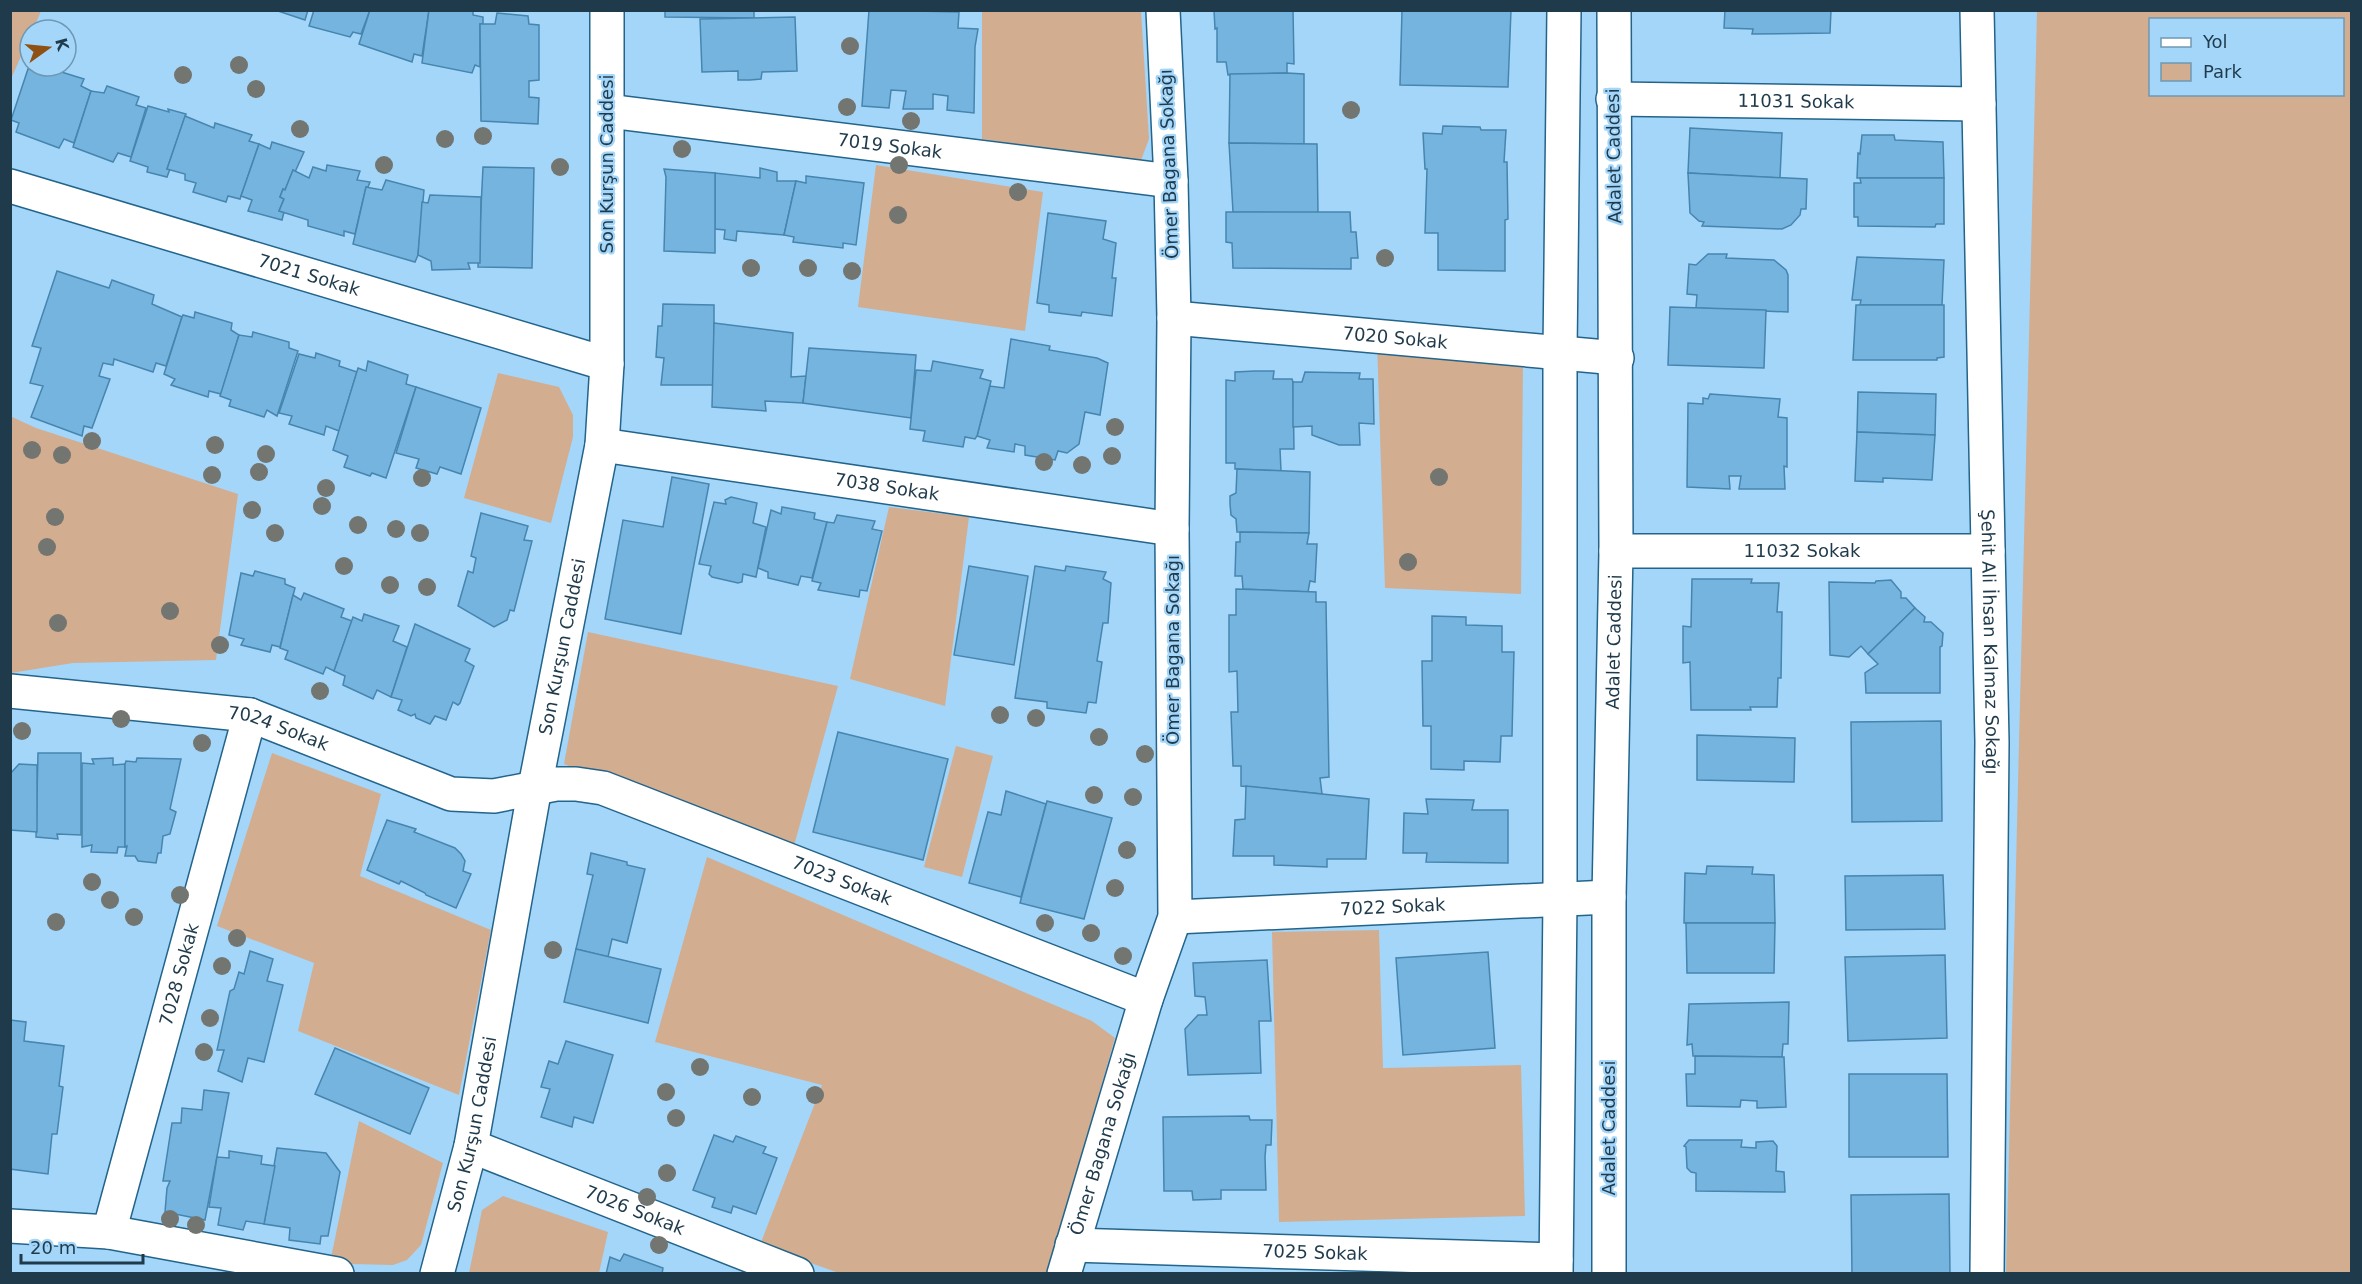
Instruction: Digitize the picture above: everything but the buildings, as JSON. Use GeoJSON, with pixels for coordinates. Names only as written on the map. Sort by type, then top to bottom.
{"type":"FeatureCollection","features":[{"type":"Feature","properties":{"kind":"street","name":"Son Kurşun Caddesi"},"geometry":{"type":"LineString","coordinates":[[437,1274],[471,1146],[535,787],[602,445],[607,364],[607,10]]}},
{"type":"Feature","properties":{"kind":"street","name":"Ömer Bagana Sokağı"},"geometry":{"type":"LineString","coordinates":[[1068,1259],[1146,999],[1175,916],[1172,530],[1174,318],[1171,180],[1163,10]]}},
{"type":"Feature","properties":{"kind":"street"},"geometry":{"type":"LineString","coordinates":[[1556,1267],[1560,899],[1560,352],[1564,10]]}},
{"type":"Feature","properties":{"kind":"street","name":"Adalet Caddesi"},"geometry":{"type":"LineString","coordinates":[[1609,1274],[1609,897],[1616,551],[1617,358],[1614,10]]}},
{"type":"Feature","properties":{"kind":"street","name":"Şehit Ali İhsan Kalmaz Sokağı"},"geometry":{"type":"LineString","coordinates":[[1977,10],[1992,742],[1987,1274]]}},
{"type":"Feature","properties":{"kind":"street","name":"11031 Sokak"},"geometry":{"type":"LineString","coordinates":[[1613,99],[1979,104]]}},
{"type":"Feature","properties":{"kind":"street","name":"7019 Sokak"},"geometry":{"type":"LineString","coordinates":[[608,111],[1171,180]]}},
{"type":"Feature","properties":{"kind":"street","name":"7021 Sokak"},"geometry":{"type":"LineString","coordinates":[[10,186],[607,364]]}},
{"type":"Feature","properties":{"kind":"street","name":"7020 Sokak"},"geometry":{"type":"LineString","coordinates":[[1174,318],[1617,358]]}},
{"type":"Feature","properties":{"kind":"street","name":"7038 Sokak"},"geometry":{"type":"LineString","coordinates":[[602,445],[1172,530]]}},
{"type":"Feature","properties":{"kind":"street","name":"11032 Sokak"},"geometry":{"type":"LineString","coordinates":[[1616,551],[1988,551]]}},
{"type":"Feature","properties":{"kind":"street","name":"7024 Sokak"},"geometry":{"type":"LineString","coordinates":[[10,691],[250,715],[451,794],[494,796],[535,787]]}},
{"type":"Feature","properties":{"kind":"street","name":"7028 Sokak"},"geometry":{"type":"LineString","coordinates":[[110,1232],[250,715]]}},
{"type":"Feature","properties":{"kind":"street","name":"7023 Sokak"},"geometry":{"type":"LineString","coordinates":[[535,787],[576,784],[603,788],[1146,999]]}},
{"type":"Feature","properties":{"kind":"street","name":"7022 Sokak"},"geometry":{"type":"LineString","coordinates":[[1175,916],[1609,897]]}},
{"type":"Feature","properties":{"kind":"street","name":"7026 Sokak"},"geometry":{"type":"LineString","coordinates":[[471,1146],[797,1274]]}},
{"type":"Feature","properties":{"kind":"street"},"geometry":{"type":"LineString","coordinates":[[10,1226],[110,1232],[337,1274]]}},
{"type":"Feature","properties":{"kind":"street","name":"7025 Sokak"},"geometry":{"type":"LineString","coordinates":[[1068,1259],[1556,1267]]}},
{"type":"Feature","properties":{"kind":"green space"},"geometry":{"type":"Polygon","coordinates":[[[11,10],[41,11],[38,18],[18,18],[18,63],[11,79],[11,10]]]}},
{"type":"Feature","properties":{"kind":"green space"},"geometry":{"type":"Polygon","coordinates":[[[982,11],[1141,11],[1149,139],[1140,163],[982,139],[982,11]]]}},
{"type":"Feature","properties":{"kind":"green space"},"geometry":{"type":"Polygon","coordinates":[[[2037,11],[2351,11],[2351,1273],[2006,1273],[2037,11]]]}},
{"type":"Feature","properties":{"kind":"green space"},"geometry":{"type":"Polygon","coordinates":[[[876,165],[1043,192],[1025,331],[858,307],[876,165]]]}},
{"type":"Feature","properties":{"kind":"green space"},"geometry":{"type":"Polygon","coordinates":[[[1377,342],[1523,360],[1521,594],[1385,588],[1377,342]]]}},
{"type":"Feature","properties":{"kind":"green space"},"geometry":{"type":"Polygon","coordinates":[[[498,373],[559,387],[573,415],[573,437],[551,523],[464,498],[498,373]]]}},
{"type":"Feature","properties":{"kind":"green space"},"geometry":{"type":"Polygon","coordinates":[[[10,416],[36,428],[238,494],[216,660],[73,663],[11,673],[10,416]]]}},
{"type":"Feature","properties":{"kind":"green space"},"geometry":{"type":"Polygon","coordinates":[[[889,507],[969,517],[945,706],[850,679],[889,507]]]}},
{"type":"Feature","properties":{"kind":"green space"},"geometry":{"type":"Polygon","coordinates":[[[588,632],[838,686],[792,853],[564,764],[588,632]]]}},
{"type":"Feature","properties":{"kind":"green space"},"geometry":{"type":"Polygon","coordinates":[[[956,746],[993,756],[962,877],[924,867],[956,746]]]}},
{"type":"Feature","properties":{"kind":"green space"},"geometry":{"type":"Polygon","coordinates":[[[272,753],[381,794],[360,876],[491,930],[459,1095],[298,1031],[314,963],[217,926],[272,753]]]}},
{"type":"Feature","properties":{"kind":"green space"},"geometry":{"type":"Polygon","coordinates":[[[707,857],[1092,1021],[1115,1038],[1047,1274],[839,1273],[760,1245],[822,1085],[655,1042],[707,857]]]}},
{"type":"Feature","properties":{"kind":"green space"},"geometry":{"type":"Polygon","coordinates":[[[1379,930],[1383,1068],[1521,1065],[1525,1216],[1279,1222],[1272,932],[1379,930]]]}},
{"type":"Feature","properties":{"kind":"green space"},"geometry":{"type":"Polygon","coordinates":[[[359,1121],[443,1163],[421,1245],[407,1260],[393,1265],[350,1264],[331,1258],[359,1121]]]}},
{"type":"Feature","properties":{"kind":"green space"},"geometry":{"type":"Polygon","coordinates":[[[503,1196],[608,1232],[599,1273],[469,1273],[482,1210],[503,1196]]]}}]}
